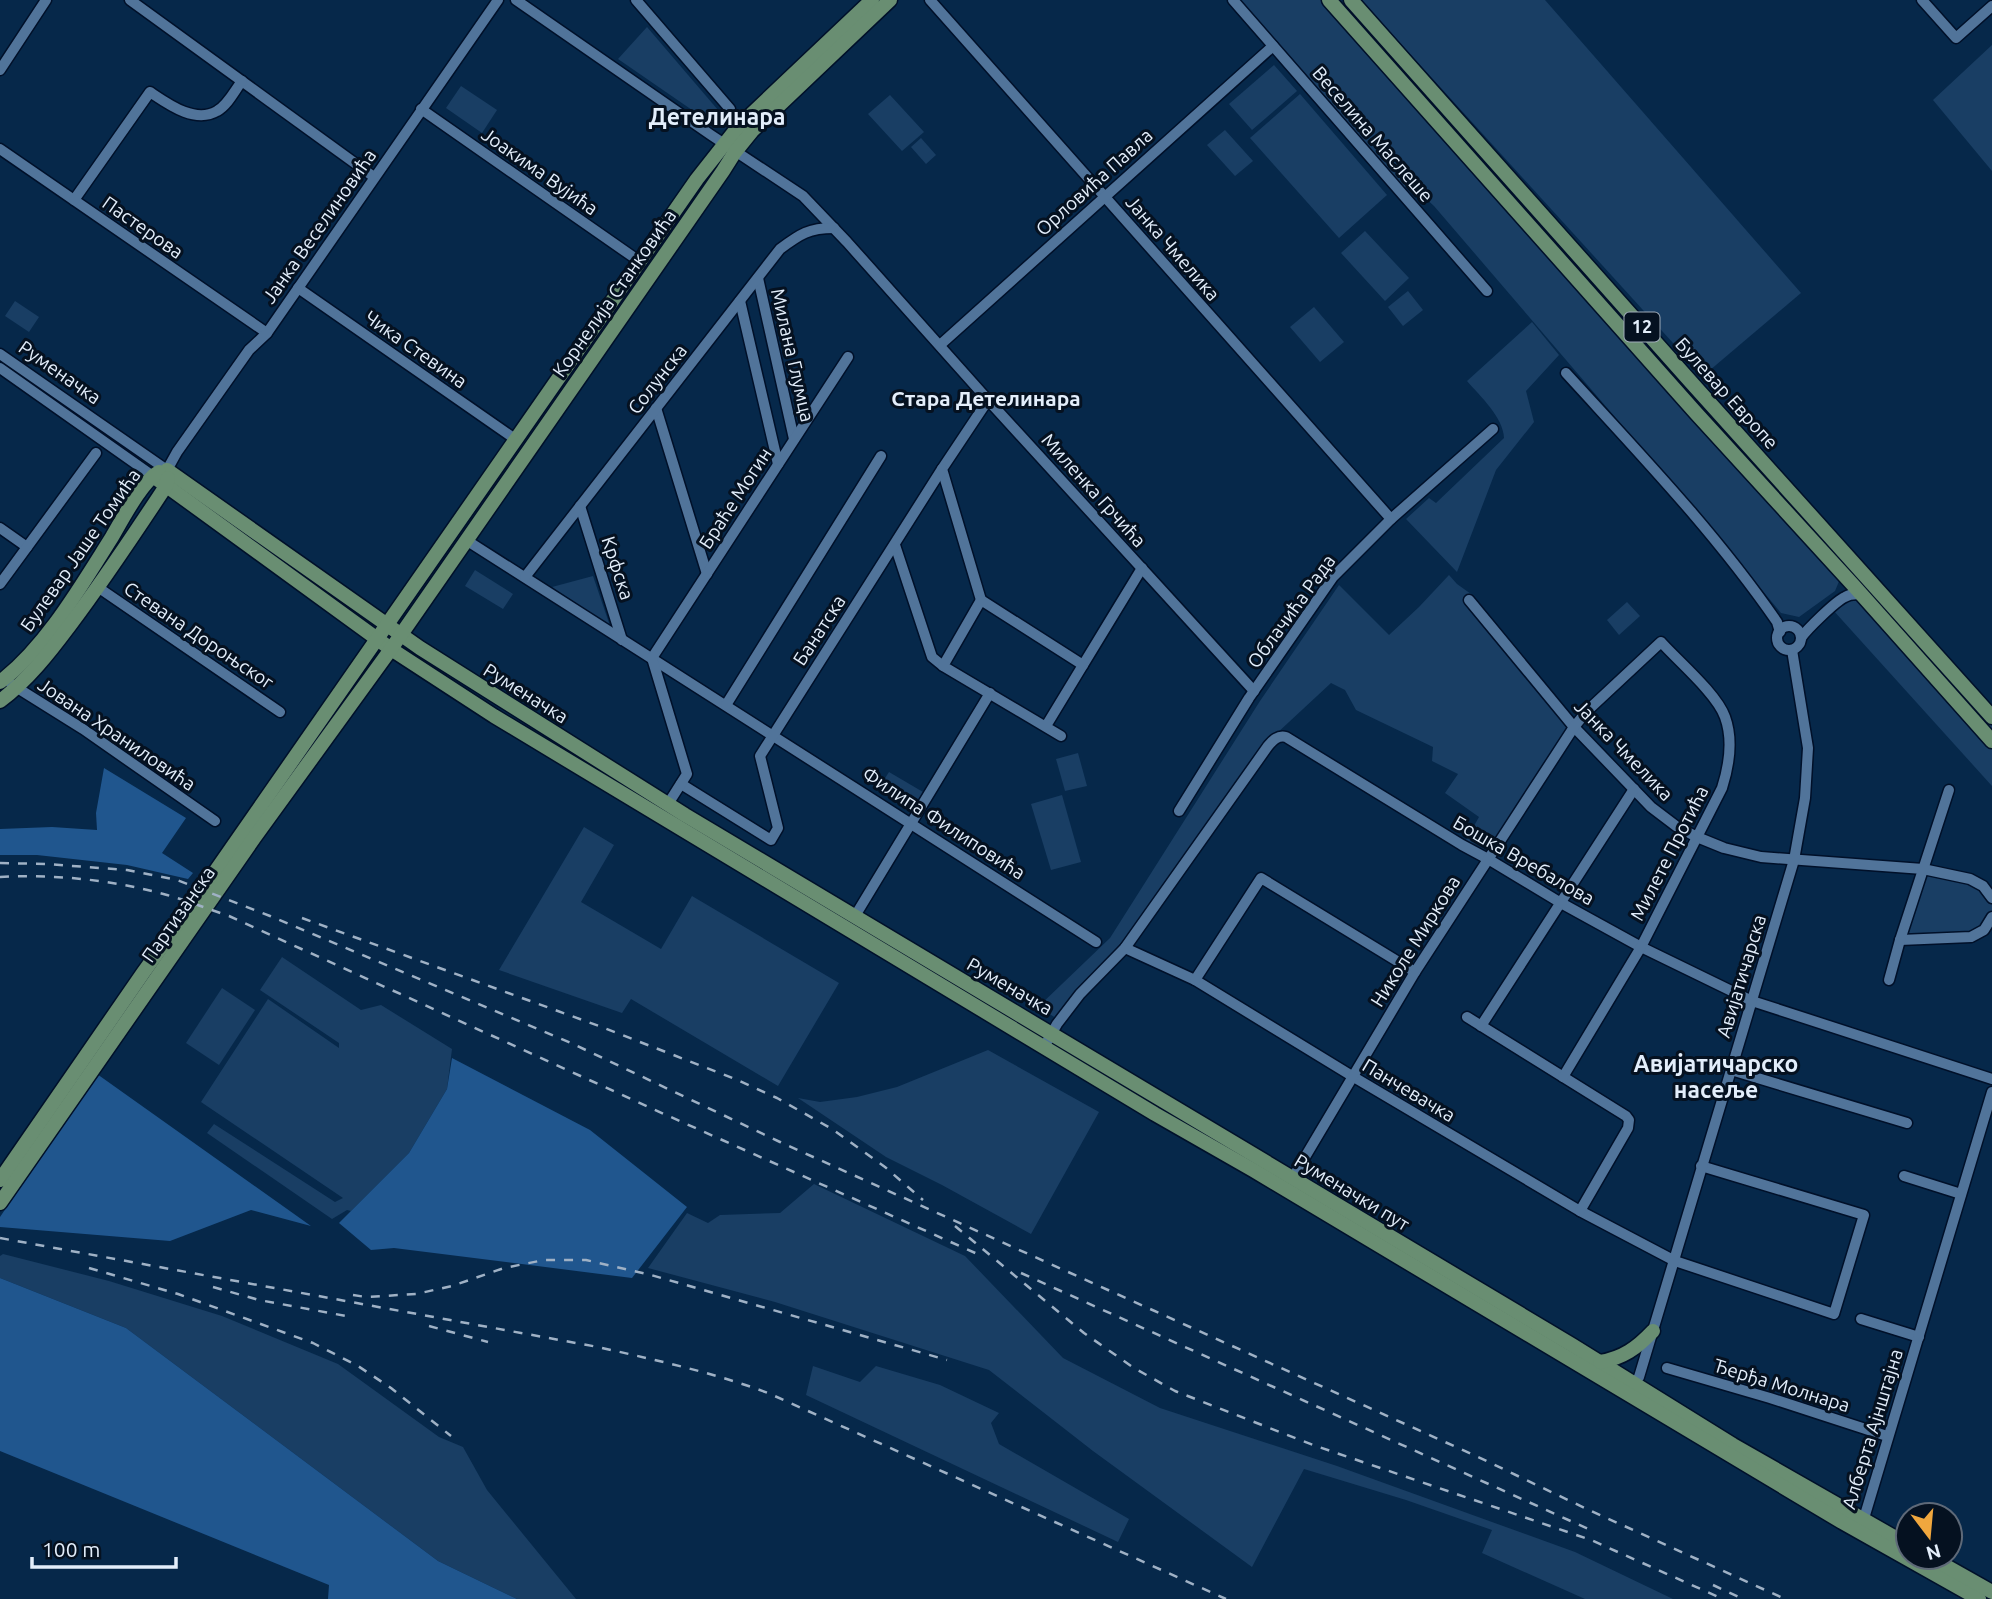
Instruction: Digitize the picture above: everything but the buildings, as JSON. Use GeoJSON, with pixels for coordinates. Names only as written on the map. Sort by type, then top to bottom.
{"type":"FeatureCollection","features":[{"type":"Feature","properties":{"kind":"main road","name":"Корнелија Станковића"},"geometry":{"type":"LineString","coordinates":[[400,635],[723,172],[738,127],[872,0]]}},
{"type":"Feature","properties":{"kind":"main road","name":"Корнелија Станковића"},"geometry":{"type":"LineString","coordinates":[[386,624],[639,261],[729,148],[752,131],[890,0]]}},
{"type":"Feature","properties":{"kind":"main road","name":"Булевар Европе"},"geometry":{"type":"LineString","coordinates":[[1329,0],[1992,741]]}},
{"type":"Feature","properties":{"kind":"main road","name":"Булевар Европе"},"geometry":{"type":"LineString","coordinates":[[1351,0],[1992,717]]}},
{"type":"Feature","properties":{"kind":"main road","name":"Руменачка"},"geometry":{"type":"LineString","coordinates":[[160,473],[166,486],[391,649],[524,734],[1044,1047]]}},
{"type":"Feature","properties":{"kind":"main road","name":"Руменачка"},"geometry":{"type":"LineString","coordinates":[[160,473],[400,635],[540,725],[1052,1033]]}},
{"type":"Feature","properties":{"kind":"main road","name":"Булевар Јаше Томића"},"geometry":{"type":"LineString","coordinates":[[1,679],[24,660],[51,627],[87,577],[135,501],[160,473]]}},
{"type":"Feature","properties":{"kind":"main road","name":"Булевар Јаше Томића"},"geometry":{"type":"LineString","coordinates":[[0,701],[17,688],[43,660],[99,588],[166,486]]}},
{"type":"Feature","properties":{"kind":"main road","name":"Партизанска"},"geometry":{"type":"LineString","coordinates":[[0,1180],[386,624]]}},
{"type":"Feature","properties":{"kind":"main road","name":"Партизанска"},"geometry":{"type":"LineString","coordinates":[[0,1203],[254,838],[400,635]]}},
{"type":"Feature","properties":{"kind":"main road","name":"Руменачки пут"},"geometry":{"type":"LineString","coordinates":[[1052,1033],[1600,1362],[1979,1599]]}},
{"type":"Feature","properties":{"kind":"main road","name":"Руменачки пут"},"geometry":{"type":"LineString","coordinates":[[1044,1047],[1609,1384],[1861,1525],[1894,1539]]}},
{"type":"Feature","properties":{"kind":"main road"},"geometry":{"type":"LineString","coordinates":[[1600,1362],[1624,1356],[1653,1331]]}},
{"type":"Feature","properties":{"kind":"main road"},"geometry":{"type":"LineString","coordinates":[[1955,1571],[1992,1592]]}},
{"type":"Feature","properties":{"kind":"street"},"geometry":{"type":"LineString","coordinates":[[0,70],[46,0]]}},
{"type":"Feature","properties":{"kind":"street"},"geometry":{"type":"LineString","coordinates":[[130,0],[374,177]]}},
{"type":"Feature","properties":{"kind":"street","name":"Јанка Веселиновића"},"geometry":{"type":"LineString","coordinates":[[160,473],[249,350],[267,334],[498,0]]}},
{"type":"Feature","properties":{"kind":"street","name":"Миленка Грчића"},"geometry":{"type":"LineString","coordinates":[[516,0],[803,196],[1254,691]]}},
{"type":"Feature","properties":{"kind":"street"},"geometry":{"type":"LineString","coordinates":[[636,0],[730,109]]}},
{"type":"Feature","properties":{"kind":"street","name":"Јанка Чмелика"},"geometry":{"type":"LineString","coordinates":[[930,0],[1391,519]]}},
{"type":"Feature","properties":{"kind":"street","name":"Веселина Маслеше"},"geometry":{"type":"LineString","coordinates":[[1233,0],[1487,291]]}},
{"type":"Feature","properties":{"kind":"street"},"geometry":{"type":"LineString","coordinates":[[1922,0],[1956,38],[1992,6]]}},
{"type":"Feature","properties":{"kind":"street","name":"Орловића Павла"},"geometry":{"type":"LineString","coordinates":[[940,345],[1273,46]]}},
{"type":"Feature","properties":{"kind":"street"},"geometry":{"type":"LineString","coordinates":[[74,200],[150,92],[179,110],[203,116],[216,112],[224,105],[242,80]]}},
{"type":"Feature","properties":{"kind":"street","name":"Јоакима Вујића"},"geometry":{"type":"LineString","coordinates":[[421,109],[639,261]]}},
{"type":"Feature","properties":{"kind":"street","name":"Пастерова"},"geometry":{"type":"LineString","coordinates":[[0,149],[267,334]]}},
{"type":"Feature","properties":{"kind":"street","name":"Солунска"},"geometry":{"type":"LineString","coordinates":[[525,577],[780,249],[811,229],[834,228]]}},
{"type":"Feature","properties":{"kind":"street","name":"Милана Глумца"},"geometry":{"type":"LineString","coordinates":[[758,278],[794,439]]}},
{"type":"Feature","properties":{"kind":"street","name":"Чика Стевина"},"geometry":{"type":"LineString","coordinates":[[298,288],[515,439]]}},
{"type":"Feature","properties":{"kind":"street","name":"Милана Глумца"},"geometry":{"type":"LineString","coordinates":[[740,301],[778,464]]}},
{"type":"Feature","properties":{"kind":"street","name":"Руменачка"},"geometry":{"type":"LineString","coordinates":[[0,354],[160,473]]}},
{"type":"Feature","properties":{"kind":"street","name":"Браће Могин"},"geometry":{"type":"LineString","coordinates":[[652,658],[848,357]]}},
{"type":"Feature","properties":{"kind":"street","name":"Руменачка"},"geometry":{"type":"LineString","coordinates":[[0,368],[160,473]]}},
{"type":"Feature","properties":{"kind":"street"},"geometry":{"type":"LineString","coordinates":[[1566,373],[1716,541],[1747,579],[1780,627],[1792,627],[1802,633]]}},
{"type":"Feature","properties":{"kind":"street","name":"Банатска"},"geometry":{"type":"LineString","coordinates":[[773,735],[988,400]]}},
{"type":"Feature","properties":{"kind":"street"},"geometry":{"type":"LineString","coordinates":[[656,408],[707,574]]}},
{"type":"Feature","properties":{"kind":"street","name":"Облачића Рада"},"geometry":{"type":"LineString","coordinates":[[1179,811],[1254,691],[1333,577],[1391,519],[1493,429]]}},
{"type":"Feature","properties":{"kind":"street"},"geometry":{"type":"LineString","coordinates":[[0,584],[96,453]]}},
{"type":"Feature","properties":{"kind":"street"},"geometry":{"type":"LineString","coordinates":[[726,705],[881,456]]}},
{"type":"Feature","properties":{"kind":"street"},"geometry":{"type":"LineString","coordinates":[[942,469],[981,600],[1083,665]]}},
{"type":"Feature","properties":{"kind":"street","name":"Крфска"},"geometry":{"type":"LineString","coordinates":[[580,506],[622,640]]}},
{"type":"Feature","properties":{"kind":"street"},"geometry":{"type":"LineString","coordinates":[[0,528],[27,547]]}},
{"type":"Feature","properties":{"kind":"street","name":"Филипа Филиповића"},"geometry":{"type":"LineString","coordinates":[[466,540],[1096,942]]}},
{"type":"Feature","properties":{"kind":"street"},"geometry":{"type":"LineString","coordinates":[[895,545],[932,657],[1061,736]]}},
{"type":"Feature","properties":{"kind":"street"},"geometry":{"type":"LineString","coordinates":[[1046,726],[1142,568]]}},
{"type":"Feature","properties":{"kind":"street"},"geometry":{"type":"LineString","coordinates":[[1844,575],[1847,586],[1844,597]]}},
{"type":"Feature","properties":{"kind":"street","name":"Стевана Дороњског"},"geometry":{"type":"LineString","coordinates":[[99,588],[280,712]]}},
{"type":"Feature","properties":{"kind":"street"},"geometry":{"type":"LineString","coordinates":[[1792,650],[1798,646],[1802,633],[1844,597],[1863,595]]}},
{"type":"Feature","properties":{"kind":"street"},"geometry":{"type":"LineString","coordinates":[[943,666],[981,600]]}},
{"type":"Feature","properties":{"kind":"street","name":"Јанка Чмелика"},"geometry":{"type":"LineString","coordinates":[[1469,600],[1574,727],[1660,815],[1697,837],[1724,848],[1761,857],[1923,869],[1975,881],[1987,889],[1992,898]]}},
{"type":"Feature","properties":{"kind":"street","name":"Авијатичарска"},"geometry":{"type":"LineString","coordinates":[[1633,1384],[1639,1377],[1675,1261],[1701,1166],[1794,860],[1805,798],[1808,748],[1792,650],[1780,646],[1780,627]]}},
{"type":"Feature","properties":{"kind":"street","name":"Милете Протића"},"geometry":{"type":"LineString","coordinates":[[1563,1077],[1642,947],[1722,788],[1727,772],[1728,727],[1724,714],[1661,642],[1587,711],[1574,727]]}},
{"type":"Feature","properties":{"kind":"street"},"geometry":{"type":"LineString","coordinates":[[652,658],[687,774],[668,804]]}},
{"type":"Feature","properties":{"kind":"street","name":"Јована Храниловића"},"geometry":{"type":"LineString","coordinates":[[1,679],[83,729],[215,821]]}},
{"type":"Feature","properties":{"kind":"street"},"geometry":{"type":"LineString","coordinates":[[855,916],[990,693]]}},
{"type":"Feature","properties":{"kind":"street","name":"Николе Миркова"},"geometry":{"type":"LineString","coordinates":[[1292,1179],[1415,972],[1574,727]]}},
{"type":"Feature","properties":{"kind":"street"},"geometry":{"type":"LineString","coordinates":[[681,784],[771,840],[778,828],[760,757],[773,735]]}},
{"type":"Feature","properties":{"kind":"street","name":"Бошка Вребалова"},"geometry":{"type":"LineString","coordinates":[[1125,948],[1268,746],[1276,738],[1286,737],[1561,903],[1642,947],[1752,1001],[1992,1079]]}},
{"type":"Feature","properties":{"kind":"street"},"geometry":{"type":"LineString","coordinates":[[1481,1026],[1634,789]]}},
{"type":"Feature","properties":{"kind":"street"},"geometry":{"type":"LineString","coordinates":[[1889,980],[1949,790]]}},
{"type":"Feature","properties":{"kind":"street"},"geometry":{"type":"LineString","coordinates":[[1195,980],[1261,878],[1415,972]]}},
{"type":"Feature","properties":{"kind":"street"},"geometry":{"type":"LineString","coordinates":[[1900,940],[1971,937],[1984,930],[1992,917]]}},
{"type":"Feature","properties":{"kind":"street"},"geometry":{"type":"LineString","coordinates":[[1044,1047],[1080,994],[1125,948]]}},
{"type":"Feature","properties":{"kind":"street","name":"Панчевачка"},"geometry":{"type":"LineString","coordinates":[[1125,948],[1195,980],[1580,1211],[1675,1261],[1834,1314],[1864,1216],[1701,1166]]}},
{"type":"Feature","properties":{"kind":"street"},"geometry":{"type":"LineString","coordinates":[[1467,1017],[1623,1113],[1629,1120],[1628,1128],[1580,1211]]}},
{"type":"Feature","properties":{"kind":"street"},"geometry":{"type":"LineString","coordinates":[[1731,1070],[1907,1123]]}},
{"type":"Feature","properties":{"kind":"street","name":"Алберта Ајнштајна"},"geometry":{"type":"LineString","coordinates":[[1861,1525],[1992,1092]]}},
{"type":"Feature","properties":{"kind":"street"},"geometry":{"type":"LineString","coordinates":[[1903,1176],[1961,1194]]}},
{"type":"Feature","properties":{"kind":"street","name":"Алберта Ајнштајна"},"geometry":{"type":"LineString","coordinates":[[1861,1318],[1919,1336]]}},
{"type":"Feature","properties":{"kind":"street","name":"Ђерђа Молнара"},"geometry":{"type":"LineString","coordinates":[[1667,1368],[1887,1436]]}},
{"type":"Feature","properties":{"kind":"street"},"geometry":{"type":"LineString","coordinates":[[1609,1384],[1633,1384]]}},
{"type":"Feature","properties":{"kind":"shaded area"},"geometry":{"type":"Polygon","coordinates":[[[1240,0],[1321,0],[1840,579],[1835,591],[1799,617],[1781,613],[1434,206],[1410,184],[1404,188],[1240,0]]]}},
{"type":"Feature","properties":{"kind":"shaded area"},"geometry":{"type":"Polygon","coordinates":[[[1361,0],[1545,0],[1801,293],[1703,376],[1361,0]]]}},
{"type":"Feature","properties":{"kind":"shaded area"},"geometry":{"type":"Polygon","coordinates":[[[647,27],[718,110],[708,121],[618,59],[647,27]]]}},
{"type":"Feature","properties":{"kind":"shaded area"},"geometry":{"type":"Polygon","coordinates":[[[1992,45],[1992,171],[1933,100],[1992,45]]]}},
{"type":"Feature","properties":{"kind":"shaded area"},"geometry":{"type":"Polygon","coordinates":[[[1274,65],[1297,91],[1252,130],[1229,104],[1274,65]]]}},
{"type":"Feature","properties":{"kind":"shaded area"},"geometry":{"type":"Polygon","coordinates":[[[461,86],[497,110],[482,133],[446,108],[461,86]]]}},
{"type":"Feature","properties":{"kind":"shaded area"},"geometry":{"type":"Polygon","coordinates":[[[1300,94],[1387,195],[1339,238],[1250,138],[1300,94]]]}},
{"type":"Feature","properties":{"kind":"shaded area"},"geometry":{"type":"Polygon","coordinates":[[[890,95],[924,132],[902,151],[868,114],[890,95]]]}},
{"type":"Feature","properties":{"kind":"shaded area"},"geometry":{"type":"Polygon","coordinates":[[[1225,130],[1253,161],[1235,176],[1207,145],[1225,130]]]}},
{"type":"Feature","properties":{"kind":"shaded area"},"geometry":{"type":"Polygon","coordinates":[[[921,138],[936,155],[926,164],[911,147],[921,138]]]}},
{"type":"Feature","properties":{"kind":"shaded area"},"geometry":{"type":"Polygon","coordinates":[[[1365,231],[1409,278],[1385,301],[1341,253],[1365,231]]]}},
{"type":"Feature","properties":{"kind":"shaded area"},"geometry":{"type":"Polygon","coordinates":[[[1408,291],[1423,310],[1403,326],[1388,307],[1408,291]]]}},
{"type":"Feature","properties":{"kind":"shaded area"},"geometry":{"type":"Polygon","coordinates":[[[15,301],[39,317],[29,332],[5,316],[15,301]]]}},
{"type":"Feature","properties":{"kind":"shaded area"},"geometry":{"type":"Polygon","coordinates":[[[1314,307],[1344,342],[1320,362],[1290,327],[1314,307]]]}},
{"type":"Feature","properties":{"kind":"shaded area"},"geometry":{"type":"Polygon","coordinates":[[[1532,322],[1559,355],[1526,391],[1534,422],[1496,470],[1457,572],[1406,519],[1429,498],[1436,503],[1504,438],[1500,422],[1467,381],[1532,322]]]}},
{"type":"Feature","properties":{"kind":"shaded area"},"geometry":{"type":"Polygon","coordinates":[[[1849,564],[1992,723],[1992,734],[1844,569],[1849,564]]]}},
{"type":"Feature","properties":{"kind":"shaded area"},"geometry":{"type":"Polygon","coordinates":[[[475,570],[513,594],[503,609],[465,586],[475,570]]]}},
{"type":"Feature","properties":{"kind":"shaded area"},"geometry":{"type":"Polygon","coordinates":[[[1449,575],[1471,594],[1574,727],[1492,851],[1466,840],[1479,817],[1445,793],[1458,774],[1432,761],[1433,747],[1356,710],[1345,690],[1331,683],[1275,735],[1125,948],[1056,1018],[1038,1007],[1110,938],[1260,701],[1339,585],[1389,635],[1449,575]]]}},
{"type":"Feature","properties":{"kind":"shaded area"},"geometry":{"type":"Polygon","coordinates":[[[593,576],[610,626],[552,587],[593,576]]]}},
{"type":"Feature","properties":{"kind":"shaded area"},"geometry":{"type":"Polygon","coordinates":[[[1852,598],[1862,604],[1992,749],[1992,786],[1833,610],[1852,598]]]}},
{"type":"Feature","properties":{"kind":"shaded area"},"geometry":{"type":"Polygon","coordinates":[[[1627,602],[1640,616],[1619,635],[1607,620],[1627,602]]]}},
{"type":"Feature","properties":{"kind":"shaded area"},"geometry":{"type":"Polygon","coordinates":[[[1078,753],[1087,786],[1065,791],[1056,759],[1078,753]]]}},
{"type":"Feature","properties":{"kind":"shaded area"},"geometry":{"type":"Polygon","coordinates":[[[104,768],[186,818],[162,853],[193,873],[188,879],[127,865],[37,855],[0,855],[0,829],[52,827],[97,830],[96,813],[104,768]]]}},
{"type":"Feature","properties":{"kind":"shaded area"},"geometry":{"type":"Polygon","coordinates":[[[889,772],[923,792],[914,806],[880,786],[889,772]]]}},
{"type":"Feature","properties":{"kind":"shaded area"},"geometry":{"type":"Polygon","coordinates":[[[1062,795],[1081,862],[1051,870],[1031,804],[1062,795]]]}},
{"type":"Feature","properties":{"kind":"shaded area"},"geometry":{"type":"Polygon","coordinates":[[[584,827],[614,845],[581,902],[661,949],[692,896],[839,983],[778,1086],[631,999],[622,1013],[499,970],[584,827]]]}},
{"type":"Feature","properties":{"kind":"shaded area"},"geometry":{"type":"Polygon","coordinates":[[[1923,869],[1970,879],[1992,898],[1992,917],[1980,933],[1900,940],[1923,869]]]}},
{"type":"Feature","properties":{"kind":"shaded area"},"geometry":{"type":"Polygon","coordinates":[[[282,957],[361,1010],[381,1005],[452,1049],[447,1089],[409,1153],[351,1211],[347,1210],[332,1219],[207,1133],[214,1124],[335,1202],[343,1198],[201,1102],[268,999],[339,1048],[339,1043],[260,990],[282,957]]]}},
{"type":"Feature","properties":{"kind":"shaded area"},"geometry":{"type":"Polygon","coordinates":[[[222,988],[255,1010],[219,1065],[186,1043],[222,988]]]}},
{"type":"Feature","properties":{"kind":"shaded area"},"geometry":{"type":"Polygon","coordinates":[[[988,1050],[1099,1112],[1031,1234],[886,1157],[798,1098],[820,1102],[857,1097],[897,1087],[988,1050]]]}},
{"type":"Feature","properties":{"kind":"shaded area"},"geometry":{"type":"Polygon","coordinates":[[[452,1058],[590,1130],[687,1207],[632,1278],[394,1248],[371,1250],[339,1223],[409,1153],[447,1089],[452,1058]]]}},
{"type":"Feature","properties":{"kind":"shaded area"},"geometry":{"type":"Polygon","coordinates":[[[97,1074],[311,1226],[251,1210],[170,1241],[0,1227],[0,1217],[97,1074]]]}},
{"type":"Feature","properties":{"kind":"shaded area"},"geometry":{"type":"Polygon","coordinates":[[[814,1184],[965,1256],[1063,1358],[1160,1408],[1337,1466],[1575,1552],[1673,1599],[1585,1599],[1482,1553],[1492,1530],[1304,1469],[1252,1567],[1093,1451],[989,1370],[775,1302],[648,1268],[687,1213],[708,1223],[720,1215],[780,1213],[814,1184]]]}},
{"type":"Feature","properties":{"kind":"shaded area"},"geometry":{"type":"Polygon","coordinates":[[[3,1254],[109,1281],[222,1316],[338,1364],[439,1437],[463,1447],[487,1490],[576,1599],[517,1599],[438,1561],[126,1328],[0,1278],[0,1256],[3,1254]]]}},
{"type":"Feature","properties":{"kind":"shaded area"},"geometry":{"type":"Polygon","coordinates":[[[0,1278],[126,1328],[438,1561],[517,1599],[328,1599],[329,1585],[0,1451],[0,1278]]]}},
{"type":"Feature","properties":{"kind":"shaded area"},"geometry":{"type":"Polygon","coordinates":[[[813,1366],[860,1382],[876,1366],[940,1385],[999,1413],[991,1423],[999,1444],[1129,1519],[1118,1542],[806,1395],[813,1366]]]}},
{"type":"Feature","properties":{"kind":"railway"},"geometry":{"type":"LineString","coordinates":[[0,863],[127,870],[177,880],[270,916],[571,1043],[780,1142],[1476,1456],[1785,1599]]}},
{"type":"Feature","properties":{"kind":"railway"},"geometry":{"type":"LineString","coordinates":[[0,877],[63,877],[126,885],[167,895],[229,916],[982,1256]]}},
{"type":"Feature","properties":{"kind":"railway"},"geometry":{"type":"LineString","coordinates":[[302,918],[599,1026],[777,1098],[832,1129],[885,1167],[923,1200]]}},
{"type":"Feature","properties":{"kind":"railway"},"geometry":{"type":"LineString","coordinates":[[955,1226],[1084,1333],[1134,1368],[1175,1391],[1313,1445],[1591,1540],[1723,1599]]}},
{"type":"Feature","properties":{"kind":"railway"},"geometry":{"type":"LineString","coordinates":[[0,1238],[598,1347],[726,1379],[768,1393],[1226,1599]]}},
{"type":"Feature","properties":{"kind":"railway"},"geometry":{"type":"LineString","coordinates":[[353,1295],[366,1297],[416,1294],[452,1286],[504,1268],[544,1260],[586,1260],[651,1275],[947,1360]]}},
{"type":"Feature","properties":{"kind":"railway"},"geometry":{"type":"LineString","coordinates":[[89,1268],[178,1294],[313,1343],[358,1366],[391,1388],[451,1436]]}},
{"type":"Feature","properties":{"kind":"railway"},"geometry":{"type":"LineString","coordinates":[[1021,1273],[1595,1532]]}},
{"type":"Feature","properties":{"kind":"railway"},"geometry":{"type":"LineString","coordinates":[[213,1287],[259,1300],[346,1316]]}},
{"type":"Feature","properties":{"kind":"railway"},"geometry":{"type":"LineString","coordinates":[[429,1326],[488,1342]]}},
{"type":"Feature","properties":{"kind":"railway"},"geometry":{"type":"LineString","coordinates":[[1713,1585],[1743,1599]]}},
{"type":"Feature","properties":{"kind":"district","name":"Детелинара"},"geometry":{"type":"Point","coordinates":[717,117]}},
{"type":"Feature","properties":{"kind":"district","name":"Стара Детелинара"},"geometry":{"type":"Point","coordinates":[986,399]}},
{"type":"Feature","properties":{"kind":"district","name":"Авијатичарско насеље"},"geometry":{"type":"Point","coordinates":[1716,1077]}}]}
